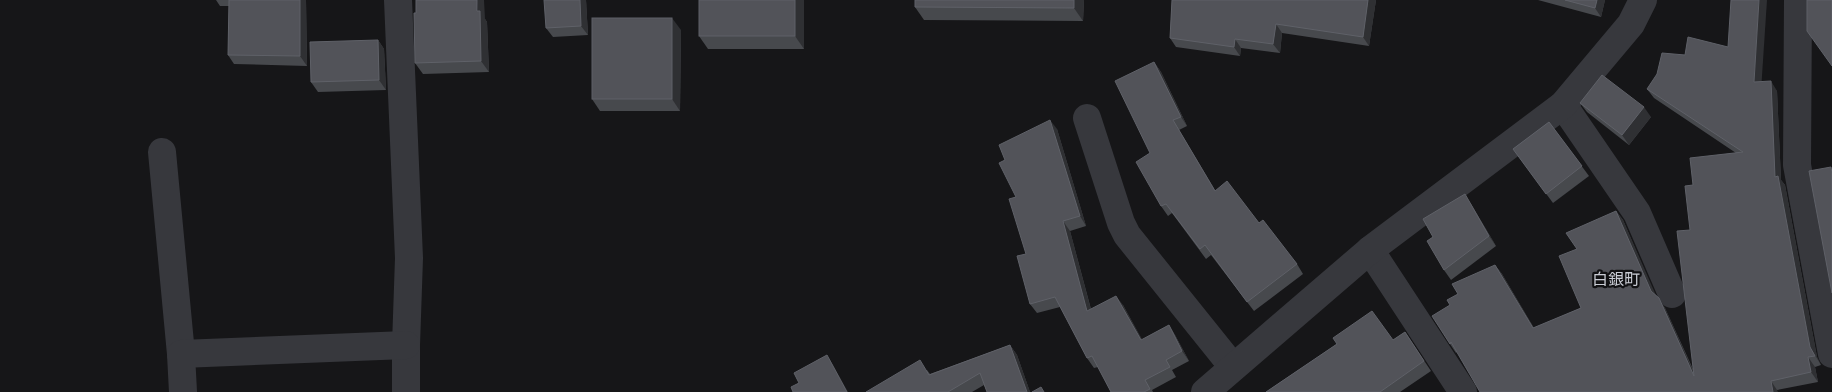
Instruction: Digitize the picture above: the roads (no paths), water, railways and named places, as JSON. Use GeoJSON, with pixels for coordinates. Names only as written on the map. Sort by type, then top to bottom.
{"type":"FeatureCollection","features":[{"type":"Feature","properties":{"kind":"street"},"geometry":{"type":"LineString","coordinates":[[398,0],[409,258],[406,392]]}},
{"type":"Feature","properties":{"kind":"street"},"geometry":{"type":"LineString","coordinates":[[1205,392],[1370,250],[1563,105],[1631,24],[1643,0]]}},
{"type":"Feature","properties":{"kind":"street"},"geometry":{"type":"LineString","coordinates":[[1798,0],[1797,165],[1832,354]]}},
{"type":"Feature","properties":{"kind":"street"},"geometry":{"type":"LineString","coordinates":[[1563,105],[1637,213],[1672,294]]}},
{"type":"Feature","properties":{"kind":"street"},"geometry":{"type":"LineString","coordinates":[[1087,118],[1126,235],[1233,367]]}},
{"type":"Feature","properties":{"kind":"street"},"geometry":{"type":"LineString","coordinates":[[162,152],[183,392]]}},
{"type":"Feature","properties":{"kind":"street"},"geometry":{"type":"LineString","coordinates":[[1370,250],[1463,392]]}},
{"type":"Feature","properties":{"kind":"street"},"geometry":{"type":"LineString","coordinates":[[181,354],[406,345]]}},
{"type":"Feature","properties":{"kind":"district","name":"白銀町"},"geometry":{"type":"Point","coordinates":[1616,279]}}]}
